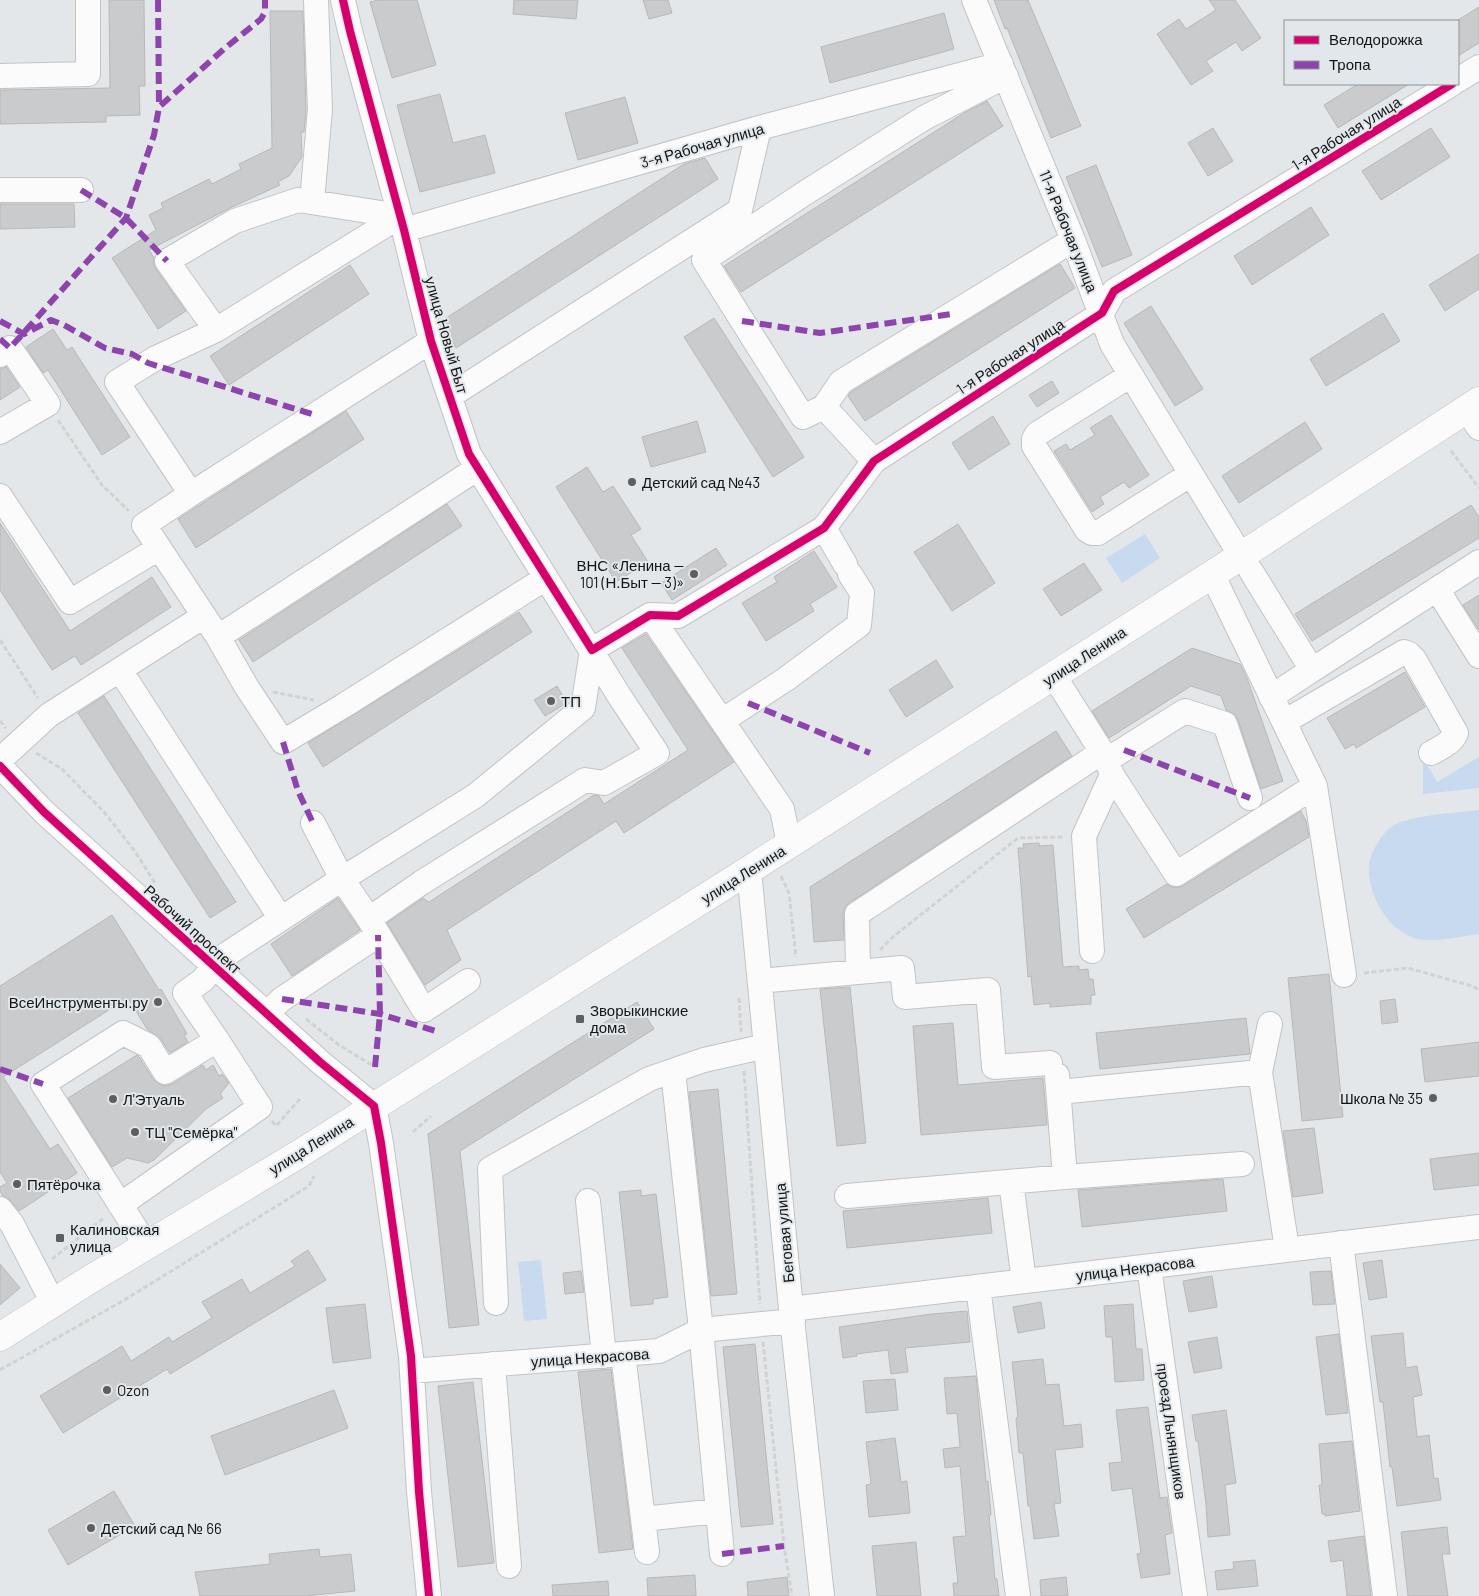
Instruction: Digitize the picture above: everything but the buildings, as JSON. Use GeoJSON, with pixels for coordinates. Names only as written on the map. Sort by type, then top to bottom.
{"type":"FeatureCollection","features":[{"type":"Feature","properties":{"kind":"main road","name":"улица Ленина"},"geometry":{"type":"LineString","coordinates":[[0,1337],[299,1154],[750,870],[1212,574],[1246,563],[1475,412]]}},
{"type":"Feature","properties":{"kind":"street"},"geometry":{"type":"LineString","coordinates":[[0,76],[88,74],[88,0]]}},
{"type":"Feature","properties":{"kind":"street"},"geometry":{"type":"LineString","coordinates":[[312,202],[320,109],[316,0]]}},
{"type":"Feature","properties":{"kind":"street","name":"улица Новый Быт"},"geometry":{"type":"LineString","coordinates":[[344,0],[350,31],[402,223],[431,341],[469,454],[620,697],[657,753],[604,783],[585,780],[421,883],[373,927]]}},
{"type":"Feature","properties":{"kind":"street","name":"11-я Рабочая улица"},"geometry":{"type":"LineString","coordinates":[[974,0],[1073,240],[1102,313],[1112,344],[1312,670]]}},
{"type":"Feature","properties":{"kind":"street"},"geometry":{"type":"LineString","coordinates":[[1459,79],[1479,67]]}},
{"type":"Feature","properties":{"kind":"street"},"geometry":{"type":"LineString","coordinates":[[450,396],[1003,70]]}},
{"type":"Feature","properties":{"kind":"street","name":"3-я Рабочая улица"},"geometry":{"type":"LineString","coordinates":[[402,223],[759,128],[1003,70]]}},
{"type":"Feature","properties":{"kind":"street","name":"1-я Рабочая улица"},"geometry":{"type":"LineString","coordinates":[[650,615],[678,616],[824,528],[874,461],[1102,313],[1114,291],[1450,85]]}},
{"type":"Feature","properties":{"kind":"street"},"geometry":{"type":"LineString","coordinates":[[759,128],[740,210],[712,240],[704,260],[803,417],[824,407],[841,382],[1073,240]]}},
{"type":"Feature","properties":{"kind":"street"},"geometry":{"type":"LineString","coordinates":[[0,190],[81,190]]}},
{"type":"Feature","properties":{"kind":"street"},"geometry":{"type":"LineString","coordinates":[[216,330],[167,261],[235,221],[298,200],[402,223]]}},
{"type":"Feature","properties":{"kind":"street"},"geometry":{"type":"LineString","coordinates":[[191,494],[117,382],[156,358],[216,330],[402,223]]}},
{"type":"Feature","properties":{"kind":"street"},"geometry":{"type":"LineString","coordinates":[[431,341],[144,525],[218,637],[246,686],[283,742],[546,578]]}},
{"type":"Feature","properties":{"kind":"street"},"geometry":{"type":"LineString","coordinates":[[0,355],[10,348],[48,404],[0,432]]}},
{"type":"Feature","properties":{"kind":"street"},"geometry":{"type":"LineString","coordinates":[[1131,375],[1037,434],[1034,439],[1034,446],[1087,530],[1092,533],[1098,532],[1191,474]]}},
{"type":"Feature","properties":{"kind":"street"},"geometry":{"type":"LineString","coordinates":[[824,407],[874,461]]}},
{"type":"Feature","properties":{"kind":"street"},"geometry":{"type":"LineString","coordinates":[[218,637],[478,468]]}},
{"type":"Feature","properties":{"kind":"street"},"geometry":{"type":"LineString","coordinates":[[0,496],[70,602],[159,548]]}},
{"type":"Feature","properties":{"kind":"street"},"geometry":{"type":"LineString","coordinates":[[722,721],[786,679],[859,625],[862,593],[824,528]]}},
{"type":"Feature","properties":{"kind":"street"},"geometry":{"type":"LineString","coordinates":[[1272,697],[1479,562]]}},
{"type":"Feature","properties":{"kind":"street"},"geometry":{"type":"LineString","coordinates":[[1212,574],[1315,786],[1344,975]]}},
{"type":"Feature","properties":{"kind":"street"},"geometry":{"type":"LineString","coordinates":[[1437,589],[1479,656]]}},
{"type":"Feature","properties":{"kind":"street"},"geometry":{"type":"LineString","coordinates":[[120,1204],[260,1107],[185,992],[203,980],[227,954],[475,796],[583,708],[592,650],[650,615],[782,809],[789,844]]}},
{"type":"Feature","properties":{"kind":"street"},"geometry":{"type":"LineString","coordinates":[[0,760],[49,715],[204,616]]}},
{"type":"Feature","properties":{"kind":"street"},"geometry":{"type":"LineString","coordinates":[[1284,722],[1404,652],[1414,659],[1456,733],[1450,742],[1431,753]]}},
{"type":"Feature","properties":{"kind":"street"},"geometry":{"type":"LineString","coordinates":[[120,670],[281,919]]}},
{"type":"Feature","properties":{"kind":"street"},"geometry":{"type":"LineString","coordinates":[[1054,676],[1176,874],[1315,786]]}},
{"type":"Feature","properties":{"kind":"street"},"geometry":{"type":"LineString","coordinates":[[858,972],[857,914],[1107,762],[1185,711],[1225,724],[1250,798]]}},
{"type":"Feature","properties":{"kind":"street"},"geometry":{"type":"LineString","coordinates":[[1092,951],[1084,836],[1107,762]]}},
{"type":"Feature","properties":{"kind":"street","name":"Рабочий проспект"},"geometry":{"type":"LineString","coordinates":[[0,766],[44,812],[214,966],[274,1006],[320,1062],[374,1106]]}},
{"type":"Feature","properties":{"kind":"street"},"geometry":{"type":"LineString","coordinates":[[313,823],[342,879],[424,1010],[468,981]]}},
{"type":"Feature","properties":{"kind":"street","name":"Беговая улица"},"geometry":{"type":"LineString","coordinates":[[750,870],[792,1315],[822,1596]]}},
{"type":"Feature","properties":{"kind":"street"},"geometry":{"type":"LineString","coordinates":[[274,1006],[373,927]]}},
{"type":"Feature","properties":{"kind":"street"},"geometry":{"type":"LineString","coordinates":[[760,981],[902,968],[905,997],[988,990],[994,1067],[1053,1064],[1059,1092],[1065,1177]]}},
{"type":"Feature","properties":{"kind":"street"},"geometry":{"type":"LineString","coordinates":[[1270,1024],[1260,1072],[1287,1249]]}},
{"type":"Feature","properties":{"kind":"street"},"geometry":{"type":"LineString","coordinates":[[146,1246],[43,1084],[123,1033],[149,1046],[165,1072],[217,1040]]}},
{"type":"Feature","properties":{"kind":"street"},"geometry":{"type":"LineString","coordinates":[[496,1303],[490,1168],[650,1079],[704,1060],[766,1046]]}},
{"type":"Feature","properties":{"kind":"street"},"geometry":{"type":"LineString","coordinates":[[673,1071],[701,1330],[722,1554]]}},
{"type":"Feature","properties":{"kind":"street"},"geometry":{"type":"LineString","coordinates":[[1059,1092],[1260,1072]]}},
{"type":"Feature","properties":{"kind":"street"},"geometry":{"type":"LineString","coordinates":[[374,1106],[411,1356],[419,1492],[429,1596]]}},
{"type":"Feature","properties":{"kind":"street"},"geometry":{"type":"LineString","coordinates":[[847,1196],[1242,1164]]}},
{"type":"Feature","properties":{"kind":"street"},"geometry":{"type":"LineString","coordinates":[[1011,1182],[1024,1281]]}},
{"type":"Feature","properties":{"kind":"street"},"geometry":{"type":"LineString","coordinates":[[588,1201],[647,1552]]}},
{"type":"Feature","properties":{"kind":"street"},"geometry":{"type":"LineString","coordinates":[[0,1208],[12,1224],[53,1303]]}},
{"type":"Feature","properties":{"kind":"street","name":"улица Некрасова"},"geometry":{"type":"LineString","coordinates":[[412,1371],[659,1352],[701,1330],[761,1324],[792,1315],[1024,1281],[1479,1227]]}},
{"type":"Feature","properties":{"kind":"street"},"geometry":{"type":"LineString","coordinates":[[1341,1243],[1385,1596]]}},
{"type":"Feature","properties":{"kind":"street","name":"проезд Льнянщиков"},"geometry":{"type":"LineString","coordinates":[[1149,1267],[1195,1596]]}},
{"type":"Feature","properties":{"kind":"street"},"geometry":{"type":"LineString","coordinates":[[978,1287],[1018,1596]]}},
{"type":"Feature","properties":{"kind":"street"},"geometry":{"type":"LineString","coordinates":[[493,1364],[509,1566]]}},
{"type":"Feature","properties":{"kind":"street"},"geometry":{"type":"LineString","coordinates":[[643,1520],[718,1511]]}},
{"type":"Feature","properties":{"kind":"path"},"geometry":{"type":"LineString","coordinates":[[48,404],[102,485],[144,525]]}},
{"type":"Feature","properties":{"kind":"path"},"geometry":{"type":"LineString","coordinates":[[1451,451],[1479,488]]}},
{"type":"Feature","properties":{"kind":"path"},"geometry":{"type":"LineString","coordinates":[[0,640],[49,715]]}},
{"type":"Feature","properties":{"kind":"path"},"geometry":{"type":"LineString","coordinates":[[246,686],[343,706]]}},
{"type":"Feature","properties":{"kind":"path"},"geometry":{"type":"LineString","coordinates":[[0,721],[19,742],[62,769],[104,812],[162,889]]}},
{"type":"Feature","properties":{"kind":"path"},"geometry":{"type":"LineString","coordinates":[[858,972],[894,936],[1018,838],[1084,836]]}},
{"type":"Feature","properties":{"kind":"path"},"geometry":{"type":"LineString","coordinates":[[777,869],[789,893],[798,977]]}},
{"type":"Feature","properties":{"kind":"path"},"geometry":{"type":"LineString","coordinates":[[1382,971],[1408,968],[1472,986],[1479,990]]}},
{"type":"Feature","properties":{"kind":"path"},"geometry":{"type":"LineString","coordinates":[[738,993],[761,1324],[784,1546],[792,1596]]}},
{"type":"Feature","properties":{"kind":"path"},"geometry":{"type":"LineString","coordinates":[[274,1006],[375,1068]]}},
{"type":"Feature","properties":{"kind":"path"},"geometry":{"type":"LineString","coordinates":[[276,1126],[300,1099]]}},
{"type":"Feature","properties":{"kind":"path"},"geometry":{"type":"LineString","coordinates":[[413,1132],[431,1116]]}},
{"type":"Feature","properties":{"kind":"path"},"geometry":{"type":"LineString","coordinates":[[0,1370],[126,1299],[309,1186],[314,1176]]}},
{"type":"Feature","properties":{"kind":"path"},"geometry":{"type":"LineString","coordinates":[[36,1271],[120,1204]]}},
{"type":"Feature","properties":{"kind":"shaded area"},"geometry":{"type":"Polygon","coordinates":[[[1145,534],[1160,558],[1122,583],[1106,558],[1145,534]]]}},
{"type":"Feature","properties":{"kind":"shaded area"},"geometry":{"type":"Polygon","coordinates":[[[1423,757],[1437,782],[1479,757],[1479,788],[1423,794],[1423,757]]]}},
{"type":"Feature","properties":{"kind":"shaded area"},"geometry":{"type":"Polygon","coordinates":[[[1479,810],[1479,934],[1446,939],[1421,940],[1404,933],[1380,909],[1371,887],[1369,865],[1376,845],[1390,828],[1407,820],[1432,815],[1479,810]]]}},
{"type":"Feature","properties":{"kind":"shaded area"},"geometry":{"type":"Polygon","coordinates":[[[541,1260],[547,1319],[524,1321],[518,1262],[541,1260]]]}},
{"type":"Feature","properties":{"kind":"marked path"},"geometry":{"type":"LineString","coordinates":[[158,0],[159,107]]}},
{"type":"Feature","properties":{"kind":"marked path"},"geometry":{"type":"LineString","coordinates":[[0,339],[10,348],[126,218],[154,135],[159,107],[261,19],[265,12],[265,0]]}},
{"type":"Feature","properties":{"kind":"marked path"},"geometry":{"type":"LineString","coordinates":[[81,190],[126,218],[167,261]]}},
{"type":"Feature","properties":{"kind":"marked path"},"geometry":{"type":"LineString","coordinates":[[742,321],[820,333],[952,314]]}},
{"type":"Feature","properties":{"kind":"marked path"},"geometry":{"type":"LineString","coordinates":[[0,321],[24,334],[51,320],[64,325],[105,348],[132,354],[148,363],[315,415]]}},
{"type":"Feature","properties":{"kind":"marked path"},"geometry":{"type":"LineString","coordinates":[[748,703],[870,753]]}},
{"type":"Feature","properties":{"kind":"marked path"},"geometry":{"type":"LineString","coordinates":[[283,742],[298,791],[313,823]]}},
{"type":"Feature","properties":{"kind":"marked path"},"geometry":{"type":"LineString","coordinates":[[1124,750],[1250,798]]}},
{"type":"Feature","properties":{"kind":"marked path"},"geometry":{"type":"LineString","coordinates":[[375,1067],[380,1014],[378,935]]}},
{"type":"Feature","properties":{"kind":"marked path"},"geometry":{"type":"LineString","coordinates":[[282,999],[380,1014],[436,1031]]}},
{"type":"Feature","properties":{"kind":"marked path"},"geometry":{"type":"LineString","coordinates":[[0,1069],[43,1084]]}},
{"type":"Feature","properties":{"kind":"marked path"},"geometry":{"type":"LineString","coordinates":[[722,1554],[784,1546]]}},
{"type":"Feature","properties":{"kind":"cycle path"},"geometry":{"type":"LineString","coordinates":[[343,0],[404,230],[431,341],[469,454],[592,650],[650,615],[678,616],[824,528],[874,461],[1102,313],[1114,291],[1450,85]]}},
{"type":"Feature","properties":{"kind":"cycle path"},"geometry":{"type":"LineString","coordinates":[[0,766],[44,812],[320,1062],[374,1106],[381,1143],[411,1356],[419,1492],[429,1596]]}},
{"type":"Feature","properties":{"kind":"place","name":"Детский сад №43"},"geometry":{"type":"Point","coordinates":[632,482]}},
{"type":"Feature","properties":{"kind":"place","name":"ВНС «Ленина — 101 (Н.Быт — 3)»"},"geometry":{"type":"Point","coordinates":[694,574]}},
{"type":"Feature","properties":{"kind":"place","name":"ТП"},"geometry":{"type":"Point","coordinates":[551,701]}},
{"type":"Feature","properties":{"kind":"place","name":"ВсеИнструменты.ру"},"geometry":{"type":"Point","coordinates":[158,1002]}},
{"type":"Feature","properties":{"kind":"place","name":"Зворыкинские дома"},"geometry":{"type":"Point","coordinates":[580,1019]}},
{"type":"Feature","properties":{"kind":"place","name":"Школа № 35"},"geometry":{"type":"Point","coordinates":[1433,1098]}},
{"type":"Feature","properties":{"kind":"place","name":"Л'Этуаль"},"geometry":{"type":"Point","coordinates":[113,1099]}},
{"type":"Feature","properties":{"kind":"place","name":"ТЦ \"Семёрка\""},"geometry":{"type":"Point","coordinates":[135,1132]}},
{"type":"Feature","properties":{"kind":"place","name":"Пятёрочка"},"geometry":{"type":"Point","coordinates":[17,1184]}},
{"type":"Feature","properties":{"kind":"place","name":"Калиновская улица"},"geometry":{"type":"Point","coordinates":[60,1238]}},
{"type":"Feature","properties":{"kind":"place","name":"Ozon"},"geometry":{"type":"Point","coordinates":[107,1390]}},
{"type":"Feature","properties":{"kind":"place","name":"Детский сад № 66"},"geometry":{"type":"Point","coordinates":[91,1528]}}]}
